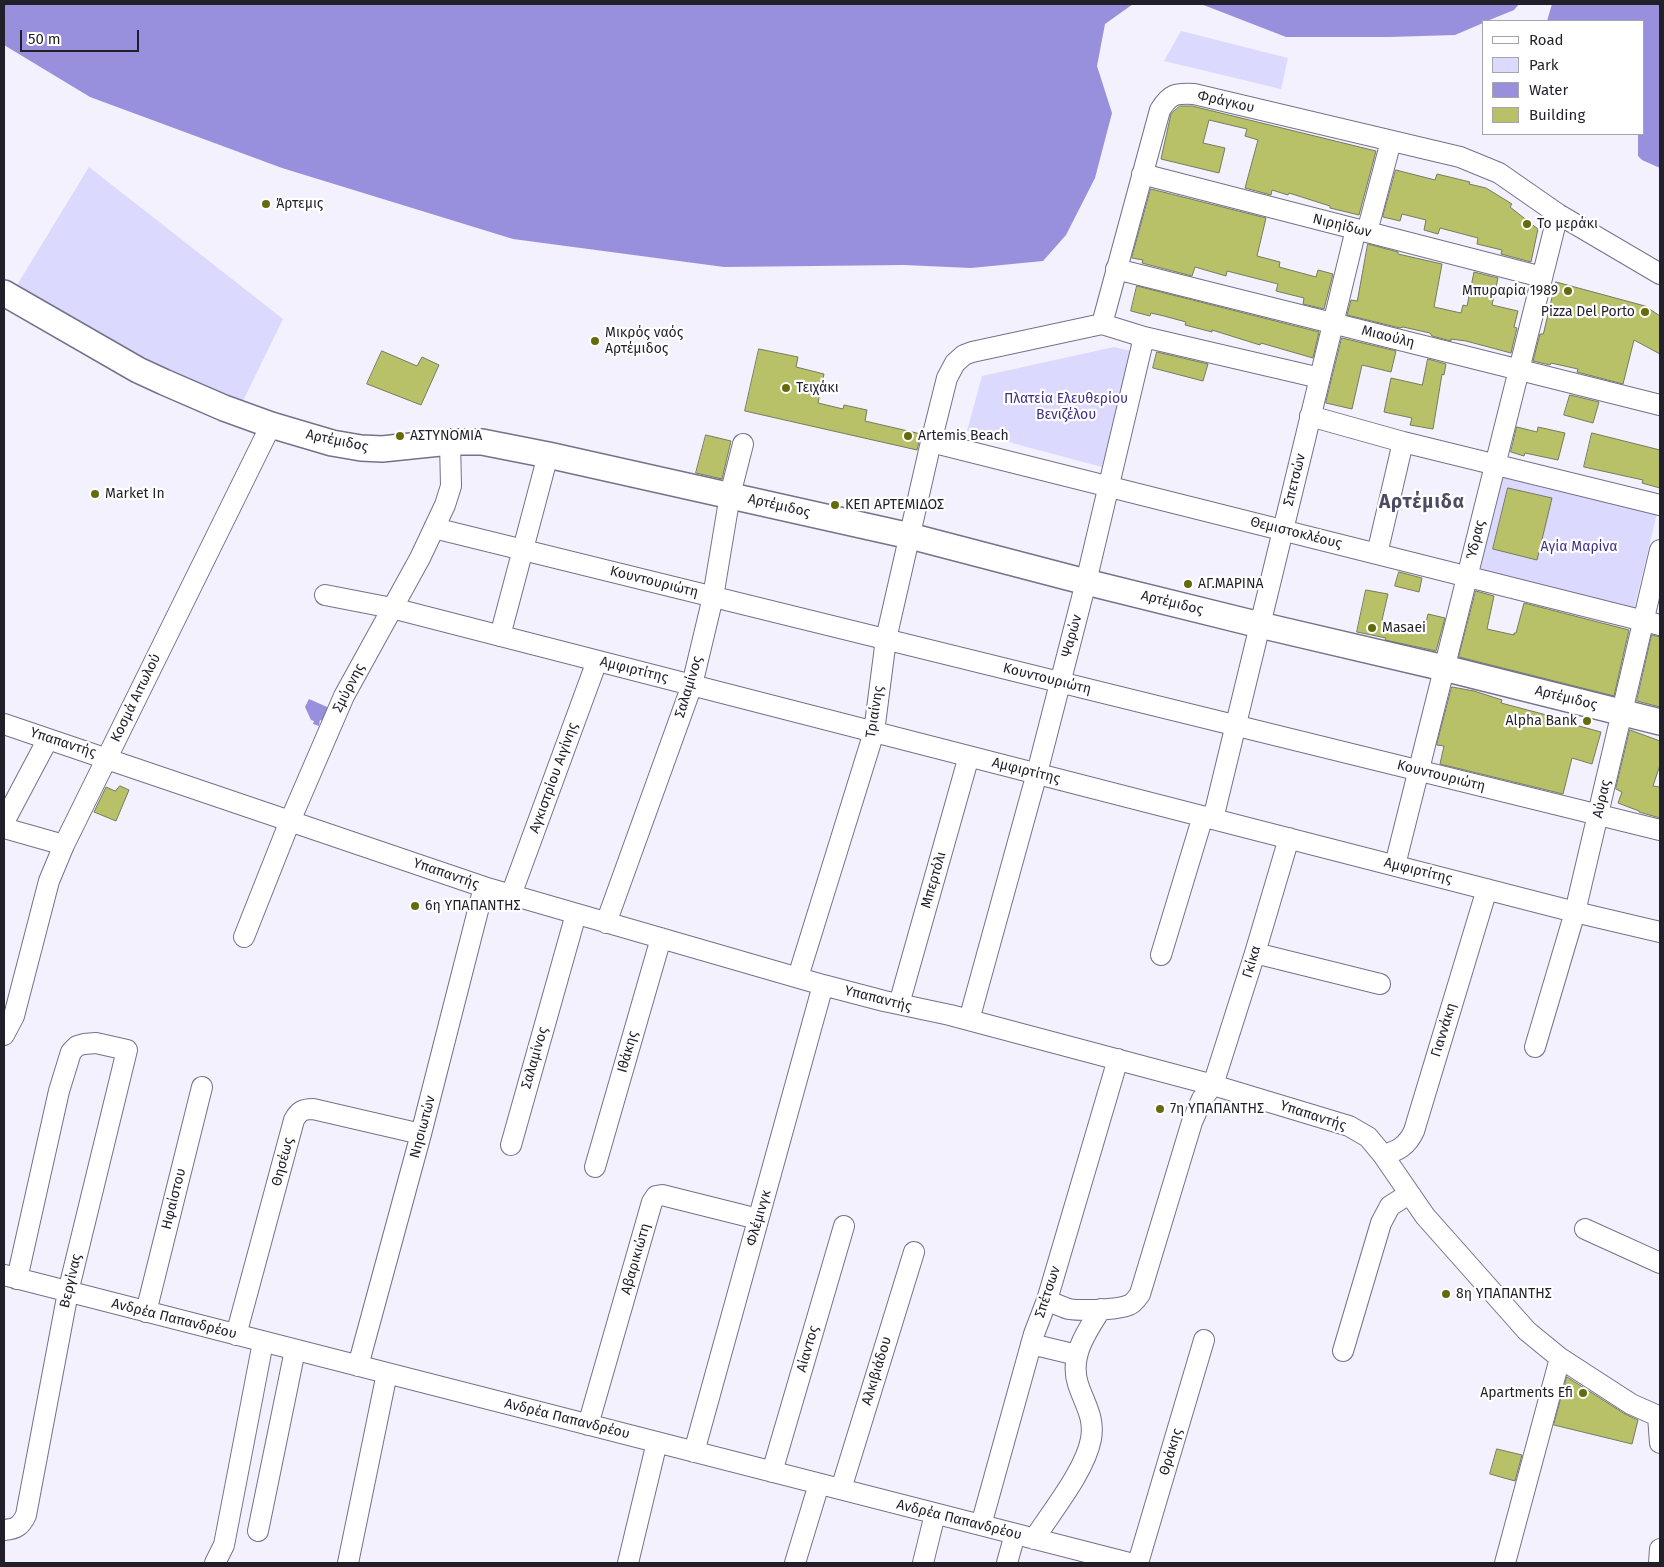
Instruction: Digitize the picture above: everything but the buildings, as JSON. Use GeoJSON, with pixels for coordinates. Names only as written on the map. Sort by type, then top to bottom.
{"type":"FeatureCollection","features":[{"type":"Feature","properties":{"kind":"main road","name":"Αρτέμιδος"},"geometry":{"type":"LineString","coordinates":[[4,293],[138,370],[193,395],[272,424],[332,443],[361,448],[397,449],[450,442],[482,442],[548,455],[910,536],[1086,582],[1660,722]]}},
{"type":"Feature","properties":{"kind":"street","name":"Φράγκου"},"geometry":{"type":"LineString","coordinates":[[1102,324],[1160,110],[1168,98],[1180,93],[1194,94],[1460,157],[1499,173],[1558,214],[1660,274]]}},
{"type":"Feature","properties":{"kind":"street","name":"Σπετσών"},"geometry":{"type":"LineString","coordinates":[[1161,955],[1208,818],[1236,726],[1333,323],[1391,142]]}},
{"type":"Feature","properties":{"kind":"street","name":"Νιρηίδων"},"geometry":{"type":"LineString","coordinates":[[1142,174],[1542,277]]}},
{"type":"Feature","properties":{"kind":"street","name":"Ύδρας"},"geometry":{"type":"LineString","coordinates":[[1395,865],[1558,214]]}},
{"type":"Feature","properties":{"kind":"street","name":"Μιαούλη"},"geometry":{"type":"LineString","coordinates":[[1116,269],[1660,405]]}},
{"type":"Feature","properties":{"kind":"street"},"geometry":{"type":"LineString","coordinates":[[931,442],[950,370],[964,355],[1102,324],[1144,337],[1320,378]]}},
{"type":"Feature","properties":{"kind":"street","name":"Ψαρών"},"geometry":{"type":"LineString","coordinates":[[969,1020],[1086,582],[1144,337]]}},
{"type":"Feature","properties":{"kind":"street"},"geometry":{"type":"LineString","coordinates":[[1310,416],[1403,442],[1660,505]]}},
{"type":"Feature","properties":{"kind":"street","name":"Κοσμά Αιτωλού"},"geometry":{"type":"LineString","coordinates":[[4,1035],[14,1016],[49,881],[64,845],[272,424]]}},
{"type":"Feature","properties":{"kind":"street","name":"Σμύρνης"},"geometry":{"type":"LineString","coordinates":[[244,937],[290,821],[344,696],[446,505],[451,486],[450,442]]}},
{"type":"Feature","properties":{"kind":"street","name":"Θεμιστοκλέους"},"geometry":{"type":"LineString","coordinates":[[931,442],[1652,623]]}},
{"type":"Feature","properties":{"kind":"street","name":"Τριαίνης"},"geometry":{"type":"LineString","coordinates":[[798,977],[874,732],[886,639],[931,442]]}},
{"type":"Feature","properties":{"kind":"street"},"geometry":{"type":"LineString","coordinates":[[1377,554],[1403,442]]}},
{"type":"Feature","properties":{"kind":"street","name":"Σαλαμίνος"},"geometry":{"type":"LineString","coordinates":[[606,923],[692,685],[713,597],[730,495],[743,444]]}},
{"type":"Feature","properties":{"kind":"street"},"geometry":{"type":"LineString","coordinates":[[500,636],[548,455]]}},
{"type":"Feature","properties":{"kind":"street","name":"Κουντουριώτη"},"geometry":{"type":"LineString","coordinates":[[434,528],[1660,830]]}},
{"type":"Feature","properties":{"kind":"street","name":"Αύρας"},"geometry":{"type":"LineString","coordinates":[[1535,1047],[1575,912],[1622,712],[1652,623],[1660,550]]}},
{"type":"Feature","properties":{"kind":"street","name":"Αμφιρτίτης"},"geometry":{"type":"LineString","coordinates":[[325,595],[392,608],[1575,912],[1660,932]]}},
{"type":"Feature","properties":{"kind":"street","name":"Αγκιστρίου Αιγίνης"},"geometry":{"type":"LineString","coordinates":[[511,895],[597,661]]}},
{"type":"Feature","properties":{"kind":"street","name":"Υπαπαντής"},"geometry":{"type":"LineString","coordinates":[[4,724],[484,887],[824,985],[1118,1059],[1349,1126],[1368,1137],[1383,1155],[1425,1216],[1527,1331],[1560,1358],[1631,1404],[1659,1416]]}},
{"type":"Feature","properties":{"kind":"street"},"geometry":{"type":"LineString","coordinates":[[4,822],[48,739]]}},
{"type":"Feature","properties":{"kind":"street","name":"Μπερτόλι"},"geometry":{"type":"LineString","coordinates":[[900,1004],[970,756]]}},
{"type":"Feature","properties":{"kind":"street"},"geometry":{"type":"LineString","coordinates":[[4,828],[64,845]]}},
{"type":"Feature","properties":{"kind":"street","name":"Γκίκα"},"geometry":{"type":"LineString","coordinates":[[1213,1085],[1289,838]]}},
{"type":"Feature","properties":{"kind":"street","name":"Νησιωτών"},"geometry":{"type":"LineString","coordinates":[[358,1366],[421,1134],[484,887]]}},
{"type":"Feature","properties":{"kind":"street","name":"Γιαννάκη"},"geometry":{"type":"LineString","coordinates":[[1383,1155],[1395,1152],[1404,1146],[1414,1131],[1487,889]]}},
{"type":"Feature","properties":{"kind":"street","name":"Σαλαμίνος"},"geometry":{"type":"LineString","coordinates":[[511,1145],[576,914]]}},
{"type":"Feature","properties":{"kind":"street","name":"Ιθάκης"},"geometry":{"type":"LineString","coordinates":[[596,1167],[661,938]]}},
{"type":"Feature","properties":{"kind":"street"},"geometry":{"type":"LineString","coordinates":[[1255,953],[1380,984]]}},
{"type":"Feature","properties":{"kind":"street","name":"Φλέμινγκ"},"geometry":{"type":"LineString","coordinates":[[694,1452],[824,985]]}},
{"type":"Feature","properties":{"kind":"street","name":"Βεργίνας"},"geometry":{"type":"LineString","coordinates":[[4,1530],[17,1528],[26,1515],[68,1292],[127,1050],[96,1044],[84,1044],[77,1046],[71,1052],[10,1277]]}},
{"type":"Feature","properties":{"kind":"street","name":"Σπέτσων"},"geometry":{"type":"LineString","coordinates":[[981,1525],[1031,1344],[1047,1300],[1118,1059]]}},
{"type":"Feature","properties":{"kind":"street"},"geometry":{"type":"LineString","coordinates":[[1047,1300],[1072,1309],[1118,1308],[1135,1301],[1140,1294],[1192,1122],[1202,1099],[1213,1085]]}},
{"type":"Feature","properties":{"kind":"street","name":"Ηφαίστου"},"geometry":{"type":"LineString","coordinates":[[146,1312],[202,1087]]}},
{"type":"Feature","properties":{"kind":"street","name":"Θησέως"},"geometry":{"type":"LineString","coordinates":[[236,1335],[297,1114],[302,1110],[313,1109],[421,1134]]}},
{"type":"Feature","properties":{"kind":"street"},"geometry":{"type":"LineString","coordinates":[[1343,1352],[1381,1222],[1390,1206],[1409,1194]]}},
{"type":"Feature","properties":{"kind":"street","name":"Αβαρικιώτη"},"geometry":{"type":"LineString","coordinates":[[588,1425],[652,1202],[656,1196],[662,1195],[758,1219]]}},
{"type":"Feature","properties":{"kind":"street","name":"Αίαντος"},"geometry":{"type":"LineString","coordinates":[[772,1472],[844,1226]]}},
{"type":"Feature","properties":{"kind":"street"},"geometry":{"type":"LineString","coordinates":[[1585,1229],[1659,1258]]}},
{"type":"Feature","properties":{"kind":"street","name":"Αλκιβιάδου"},"geometry":{"type":"LineString","coordinates":[[841,1489],[914,1252]]}},
{"type":"Feature","properties":{"kind":"street","name":"Ανδρέα Παπανδρέου"},"geometry":{"type":"LineString","coordinates":[[10,1277],[1024,1536],[1088,1558],[1129,1563]]}},
{"type":"Feature","properties":{"kind":"street"},"geometry":{"type":"LineString","coordinates":[[1007,1563],[1024,1536],[1076,1475],[1087,1453],[1091,1438],[1091,1418],[1076,1374],[1078,1355],[1083,1339],[1101,1309]]}},
{"type":"Feature","properties":{"kind":"street","name":"Θράκης"},"geometry":{"type":"LineString","coordinates":[[1138,1563],[1204,1340]]}},
{"type":"Feature","properties":{"kind":"street"},"geometry":{"type":"LineString","coordinates":[[215,1563],[224,1545],[263,1342]]}},
{"type":"Feature","properties":{"kind":"street"},"geometry":{"type":"LineString","coordinates":[[1031,1344],[1078,1355]]}},
{"type":"Feature","properties":{"kind":"street"},"geometry":{"type":"LineString","coordinates":[[258,1531],[295,1350]]}},
{"type":"Feature","properties":{"kind":"street"},"geometry":{"type":"LineString","coordinates":[[1505,1563],[1560,1358]]}},
{"type":"Feature","properties":{"kind":"street"},"geometry":{"type":"LineString","coordinates":[[348,1563],[387,1373]]}},
{"type":"Feature","properties":{"kind":"street"},"geometry":{"type":"LineString","coordinates":[[1659,1416],[1660,1443]]}},
{"type":"Feature","properties":{"kind":"street"},"geometry":{"type":"LineString","coordinates":[[628,1563],[657,1442]]}},
{"type":"Feature","properties":{"kind":"street"},"geometry":{"type":"LineString","coordinates":[[795,1563],[819,1484]]}},
{"type":"Feature","properties":{"kind":"street"},"geometry":{"type":"LineString","coordinates":[[923,1563],[935,1514]]}},
{"type":"Feature","properties":{"kind":"street"},"geometry":{"type":"LineString","coordinates":[[1659,1563],[1660,1549]]}},
{"type":"Feature","properties":{"kind":"green space"},"geometry":{"type":"Polygon","coordinates":[[[1181,31],[1288,58],[1281,89],[1164,61],[1181,31]]]}},
{"type":"Feature","properties":{"kind":"green space"},"geometry":{"type":"Polygon","coordinates":[[[89,167],[283,319],[241,405],[153,367],[14,290],[89,167]]]}},
{"type":"Feature","properties":{"kind":"green space","name":"Πλατεία Ελευθερίου Βενιζέλου"},"geometry":{"type":"Polygon","coordinates":[[[1114,347],[1131,351],[1102,467],[967,431],[982,376],[1114,347]]]}},
{"type":"Feature","properties":{"kind":"green space","name":"Αγία Μαρίνα"},"geometry":{"type":"Polygon","coordinates":[[[1494,474],[1657,513],[1633,613],[1470,573],[1494,474]]]}},
{"type":"Feature","properties":{"kind":"water"},"geometry":{"type":"Polygon","coordinates":[[[4,4],[1133,4],[1105,24],[1097,66],[1112,113],[1095,178],[1066,235],[1043,261],[971,268],[904,265],[724,267],[513,239],[282,168],[90,97],[4,45],[4,4]]]}},
{"type":"Feature","properties":{"kind":"water"},"geometry":{"type":"Polygon","coordinates":[[[1201,4],[1519,4],[1514,10],[1489,20],[1482,20],[1482,23],[1455,35],[1286,37],[1201,4]]]}},
{"type":"Feature","properties":{"kind":"water"},"geometry":{"type":"Polygon","coordinates":[[[1552,4],[1660,4],[1660,168],[1642,160],[1638,156],[1638,135],[1644,135],[1644,20],[1547,20],[1552,4]]]}},
{"type":"Feature","properties":{"kind":"water"},"geometry":{"type":"Polygon","coordinates":[[[309,699],[334,710],[327,723],[320,720],[319,726],[313,724],[314,721],[311,720],[305,707],[309,699]]]}},
{"type":"Feature","properties":{"kind":"place","name":"Άρτεμις"},"geometry":{"type":"Point","coordinates":[266,204]}},
{"type":"Feature","properties":{"kind":"place","name":"Το μεράκι"},"geometry":{"type":"Point","coordinates":[1527,224]}},
{"type":"Feature","properties":{"kind":"place","name":"Μπυραρία 1989"},"geometry":{"type":"Point","coordinates":[1568,291]}},
{"type":"Feature","properties":{"kind":"place","name":"Pizza Del Porto"},"geometry":{"type":"Point","coordinates":[1645,312]}},
{"type":"Feature","properties":{"kind":"place","name":"Μικρός ναός Αρτέμιδος"},"geometry":{"type":"Point","coordinates":[595,341]}},
{"type":"Feature","properties":{"kind":"place","name":"Τειχάκι"},"geometry":{"type":"Point","coordinates":[786,388]}},
{"type":"Feature","properties":{"kind":"place","name":"ΑΣΤΥΝΟΜΙΑ"},"geometry":{"type":"Point","coordinates":[400,436]}},
{"type":"Feature","properties":{"kind":"place","name":"Artemis Beach"},"geometry":{"type":"Point","coordinates":[908,436]}},
{"type":"Feature","properties":{"kind":"place","name":"Market In"},"geometry":{"type":"Point","coordinates":[95,494]}},
{"type":"Feature","properties":{"kind":"place","name":"ΚΕΠ ΑΡΤΕΜΙΔΟΣ"},"geometry":{"type":"Point","coordinates":[835,505]}},
{"type":"Feature","properties":{"kind":"place","name":"ΑΓ.ΜΑΡΙΝΑ"},"geometry":{"type":"Point","coordinates":[1188,584]}},
{"type":"Feature","properties":{"kind":"place","name":"Masaei"},"geometry":{"type":"Point","coordinates":[1372,628]}},
{"type":"Feature","properties":{"kind":"place","name":"Alpha Bank"},"geometry":{"type":"Point","coordinates":[1587,721]}},
{"type":"Feature","properties":{"kind":"place","name":"6η ΥΠΑΠΑΝΤΗΣ"},"geometry":{"type":"Point","coordinates":[415,906]}},
{"type":"Feature","properties":{"kind":"place","name":"7η ΥΠΑΠΑΝΤΗΣ"},"geometry":{"type":"Point","coordinates":[1160,1109]}},
{"type":"Feature","properties":{"kind":"place","name":"8η ΥΠΑΠΑΝΤΗΣ"},"geometry":{"type":"Point","coordinates":[1446,1294]}},
{"type":"Feature","properties":{"kind":"place","name":"Apartments Efi"},"geometry":{"type":"Point","coordinates":[1583,1393]}},
{"type":"Feature","properties":{"kind":"district","name":"Αρτέμιδα"},"geometry":{"type":"Point","coordinates":[1422,503]}}]}
